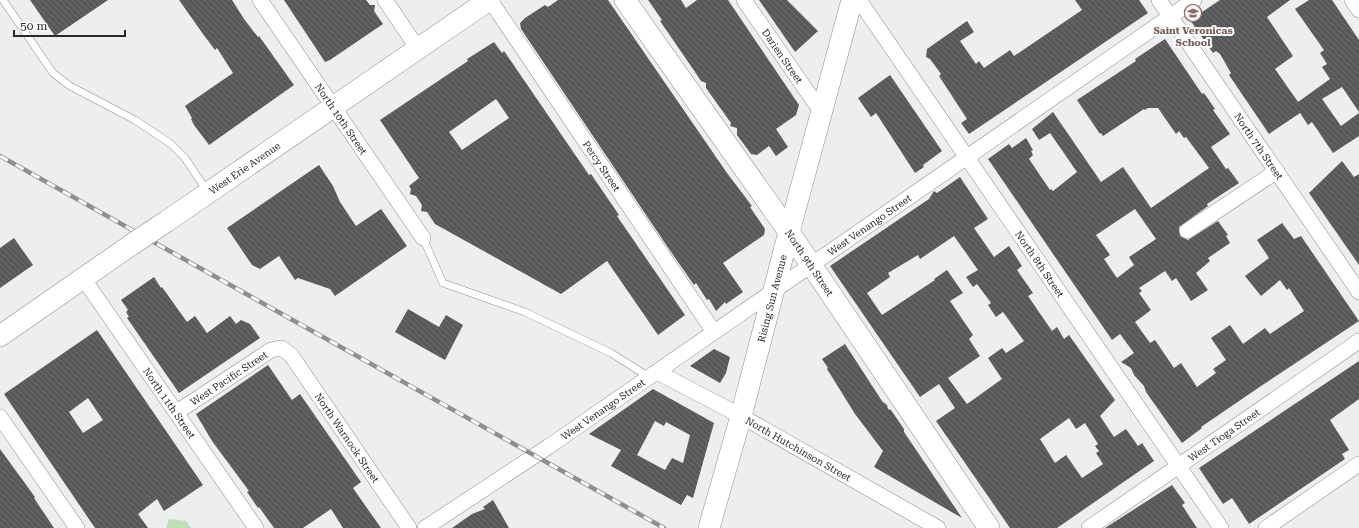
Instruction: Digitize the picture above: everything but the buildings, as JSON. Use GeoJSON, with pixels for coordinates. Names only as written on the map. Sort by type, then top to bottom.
{"type":"FeatureCollection","features":[{"type":"Feature","properties":{"kind":"street","name":"North 10th Street"},"geometry":{"type":"LineString","coordinates":[[260,0],[423,238]]}},
{"type":"Feature","properties":{"kind":"street"},"geometry":{"type":"LineString","coordinates":[[384,0],[418,49]]}},
{"type":"Feature","properties":{"kind":"street","name":"West Erie Avenue"},"geometry":{"type":"LineString","coordinates":[[0,336],[489,0]]}},
{"type":"Feature","properties":{"kind":"street","name":"Percy Street"},"geometry":{"type":"LineString","coordinates":[[489,0],[714,332]]}},
{"type":"Feature","properties":{"kind":"street","name":"North 9th Street"},"geometry":{"type":"LineString","coordinates":[[625,0],[789,232],[989,528]]}},
{"type":"Feature","properties":{"kind":"street","name":"Darien Street"},"geometry":{"type":"LineString","coordinates":[[744,0],[822,112]]}},
{"type":"Feature","properties":{"kind":"street","name":"Rising Sun Avenue"},"geometry":{"type":"LineString","coordinates":[[710,528],[852,0]]}},
{"type":"Feature","properties":{"kind":"street","name":"North 8th Street"},"geometry":{"type":"LineString","coordinates":[[859,0],[1180,466],[1221,528]]}},
{"type":"Feature","properties":{"kind":"street","name":"North 7th Street"},"geometry":{"type":"LineString","coordinates":[[1159,0],[1359,292]]}},
{"type":"Feature","properties":{"kind":"street","name":"West Venango Street"},"geometry":{"type":"LineString","coordinates":[[424,528],[535,456],[1194,0]]}},
{"type":"Feature","properties":{"kind":"street"},"geometry":{"type":"LineString","coordinates":[[1352,0],[1359,10]]}},
{"type":"Feature","properties":{"kind":"street"},"geometry":{"type":"LineString","coordinates":[[1187,232],[1277,171]]}},
{"type":"Feature","properties":{"kind":"street","name":"North 11th Street"},"geometry":{"type":"LineString","coordinates":[[83,278],[256,528]]}},
{"type":"Feature","properties":{"kind":"street","name":"West Tioga Street"},"geometry":{"type":"LineString","coordinates":[[1089,528],[1359,341]]}},
{"type":"Feature","properties":{"kind":"street","name":"West Pacific Street"},"geometry":{"type":"LineString","coordinates":[[177,412],[271,350],[283,349]]}},
{"type":"Feature","properties":{"kind":"street","name":"North Warnock Street"},"geometry":{"type":"LineString","coordinates":[[283,349],[291,355],[409,528]]}},
{"type":"Feature","properties":{"kind":"street","name":"North Hutchinson Street"},"geometry":{"type":"LineString","coordinates":[[653,374],[741,416],[938,528]]}},
{"type":"Feature","properties":{"kind":"street"},"geometry":{"type":"LineString","coordinates":[[0,417],[77,528]]}},
{"type":"Feature","properties":{"kind":"street"},"geometry":{"type":"LineString","coordinates":[[1266,528],[1359,464]]}},
{"type":"Feature","properties":{"kind":"lane"},"geometry":{"type":"LineString","coordinates":[[3,0],[53,73],[70,86],[135,120],[171,144],[184,158],[208,192]]}},
{"type":"Feature","properties":{"kind":"lane"},"geometry":{"type":"LineString","coordinates":[[423,238],[443,283],[525,312],[653,374]]}},
{"type":"Feature","properties":{"kind":"green space"},"geometry":{"type":"Polygon","coordinates":[[[169,519],[186,521],[191,528],[166,528],[169,519]]]}},
{"type":"Feature","properties":{"kind":"railway"},"geometry":{"type":"LineString","coordinates":[[0,156],[664,528]]}},
{"type":"Feature","properties":{"kind":"place","name":"Saint Veronicas School"},"geometry":{"type":"Point","coordinates":[1193,13]}}]}
